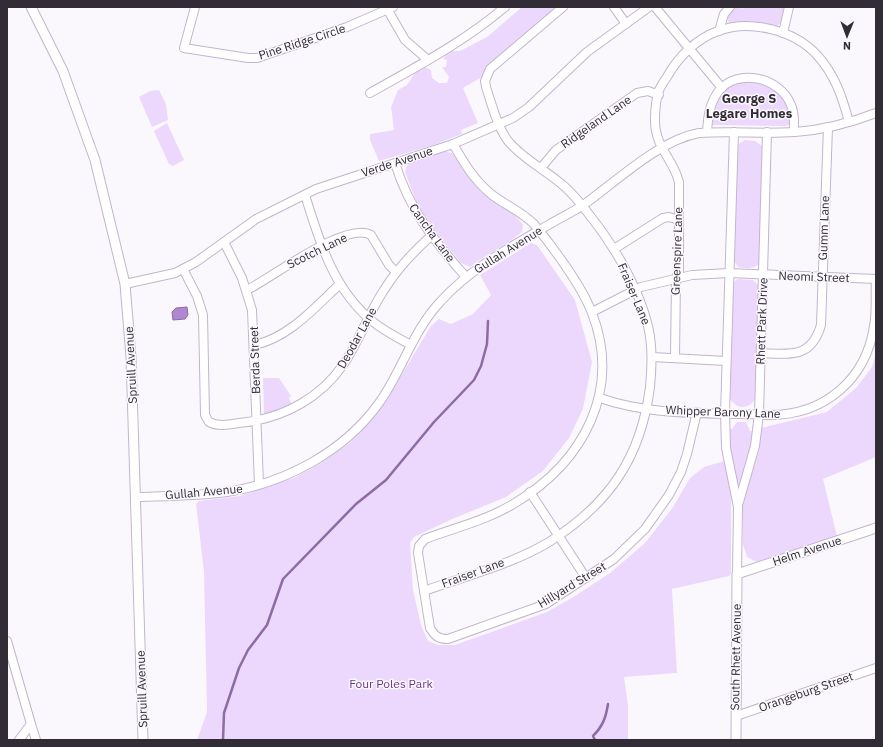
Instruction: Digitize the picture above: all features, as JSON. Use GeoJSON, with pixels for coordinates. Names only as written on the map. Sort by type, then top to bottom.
{"type":"FeatureCollection","features":[{"type":"Feature","properties":{"kind":"street","name":"Spruill Avenue"},"geometry":{"type":"LineString","coordinates":[[31,7],[63,71],[95,160],[125,284],[132,357],[143,740]]}},
{"type":"Feature","properties":{"kind":"street","name":"Pine Ridge Circle"},"geometry":{"type":"LineString","coordinates":[[195,7],[184,48],[257,58],[347,27],[389,8]]}},
{"type":"Feature","properties":{"kind":"street"},"geometry":{"type":"LineString","coordinates":[[370,93],[428,60],[479,27],[505,7]]}},
{"type":"Feature","properties":{"kind":"street","name":"Fraiser Lane"},"geometry":{"type":"LineString","coordinates":[[424,591],[534,551],[558,535],[595,506],[624,470],[634,451],[647,409],[652,357],[649,327],[635,290],[614,249],[582,206],[560,182],[513,146],[499,124],[486,87],[487,74],[490,69],[563,7]]}},
{"type":"Feature","properties":{"kind":"street"},"geometry":{"type":"LineString","coordinates":[[614,7],[626,24]]}},
{"type":"Feature","properties":{"kind":"street","name":"Verde Avenue"},"geometry":{"type":"LineString","coordinates":[[125,284],[175,273],[196,262],[256,219],[305,195],[350,177],[453,144],[499,124],[529,107],[587,52],[649,7]]}},
{"type":"Feature","properties":{"kind":"street"},"geometry":{"type":"LineString","coordinates":[[655,7],[722,88]]}},
{"type":"Feature","properties":{"kind":"street"},"geometry":{"type":"LineString","coordinates":[[719,31],[724,14],[730,7]]}},
{"type":"Feature","properties":{"kind":"street"},"geometry":{"type":"LineString","coordinates":[[783,33],[789,7]]}},
{"type":"Feature","properties":{"kind":"street"},"geometry":{"type":"LineString","coordinates":[[389,8],[405,40],[428,60]]}},
{"type":"Feature","properties":{"kind":"street"},"geometry":{"type":"LineString","coordinates":[[658,95],[659,90],[674,65],[690,48],[719,31],[748,27],[766,28],[783,33],[804,44],[825,64],[835,78],[841,91],[849,122]]}},
{"type":"Feature","properties":{"kind":"street"},"geometry":{"type":"LineString","coordinates":[[707,132],[708,114],[712,101],[728,83],[741,78],[764,80],[777,85],[792,105],[794,132]]}},
{"type":"Feature","properties":{"kind":"street","name":"Ridgeland Lane"},"geometry":{"type":"LineString","coordinates":[[541,168],[556,150],[637,93],[648,91],[658,95]]}},
{"type":"Feature","properties":{"kind":"street","name":"Greenspire Lane"},"geometry":{"type":"LineString","coordinates":[[658,95],[656,130],[661,148],[677,176],[679,220],[678,272],[676,278],[675,358]]}},
{"type":"Feature","properties":{"kind":"street","name":"Gullah Avenue"},"geometry":{"type":"LineString","coordinates":[[136,497],[228,492],[282,478],[312,463],[337,446],[379,403],[424,323],[439,302],[466,277],[493,256],[582,206],[661,148],[685,136],[707,132],[794,132],[828,127],[876,113]]}},
{"type":"Feature","properties":{"kind":"street","name":"Gumm Lane"},"geometry":{"type":"LineString","coordinates":[[760,353],[797,353],[804,351],[817,337],[821,325],[828,127]]}},
{"type":"Feature","properties":{"kind":"street","name":"Rhett Park Drive"},"geometry":{"type":"LineString","coordinates":[[734,132],[724,413],[726,448],[738,507],[737,574]]}},
{"type":"Feature","properties":{"kind":"street","name":"Rhett Park Drive"},"geometry":{"type":"LineString","coordinates":[[738,507],[755,446],[759,414],[767,132]]}},
{"type":"Feature","properties":{"kind":"street"},"geometry":{"type":"LineString","coordinates":[[453,144],[472,175],[479,183],[491,194],[525,215],[539,230],[580,290],[592,312],[599,337],[601,353],[600,398],[580,443],[566,462],[530,492],[586,578]]}},
{"type":"Feature","properties":{"kind":"street","name":"Cancha Lane"},"geometry":{"type":"LineString","coordinates":[[395,163],[410,202],[432,236],[466,277]]}},
{"type":"Feature","properties":{"kind":"street"},"geometry":{"type":"LineString","coordinates":[[305,195],[322,246],[340,284],[355,304],[368,317],[386,331],[411,345]]}},
{"type":"Feature","properties":{"kind":"street"},"geometry":{"type":"LineString","coordinates":[[614,249],[663,218],[669,217],[679,220]]}},
{"type":"Feature","properties":{"kind":"street","name":"Scotch Lane"},"geometry":{"type":"LineString","coordinates":[[247,290],[295,259],[322,246],[356,233],[368,232],[371,234],[389,265],[396,272]]}},
{"type":"Feature","properties":{"kind":"street","name":"Deodar Lane"},"geometry":{"type":"LineString","coordinates":[[183,269],[197,296],[203,315],[205,414],[209,422],[220,425],[257,421],[301,404],[327,384],[344,364],[368,317],[396,272],[410,255],[432,236]]}},
{"type":"Feature","properties":{"kind":"street","name":"Berda Street"},"geometry":{"type":"LineString","coordinates":[[224,242],[247,290],[252,310],[259,484]]}},
{"type":"Feature","properties":{"kind":"street","name":"Neomi Street"},"geometry":{"type":"LineString","coordinates":[[592,312],[635,290],[692,275],[729,273],[876,279]]}},
{"type":"Feature","properties":{"kind":"street","name":"Whipper Barony Lane"},"geometry":{"type":"LineString","coordinates":[[600,398],[637,408],[647,409],[785,415],[822,404],[841,391],[852,378],[869,346],[874,325],[876,279]]}},
{"type":"Feature","properties":{"kind":"street"},"geometry":{"type":"LineString","coordinates":[[254,345],[274,339],[295,325],[340,284]]}},
{"type":"Feature","properties":{"kind":"street"},"geometry":{"type":"LineString","coordinates":[[652,357],[726,361]]}},
{"type":"Feature","properties":{"kind":"street","name":"Hillyard Street"},"geometry":{"type":"LineString","coordinates":[[530,492],[516,503],[498,512],[425,539],[421,542],[418,553],[430,628],[438,638],[448,639],[546,604],[614,559],[645,529],[669,496],[681,472],[697,412]]}},
{"type":"Feature","properties":{"kind":"street","name":"Helm Avenue"},"geometry":{"type":"LineString","coordinates":[[737,574],[876,528]]}},
{"type":"Feature","properties":{"kind":"street","name":"South Rhett Avenue"},"geometry":{"type":"LineString","coordinates":[[736,740],[737,574]]}},
{"type":"Feature","properties":{"kind":"street"},"geometry":{"type":"LineString","coordinates":[[7,641],[36,740]]}},
{"type":"Feature","properties":{"kind":"street","name":"Orangeburg Street"},"geometry":{"type":"LineString","coordinates":[[736,716],[876,668]]}},
{"type":"Feature","properties":{"kind":"street"},"geometry":{"type":"LineString","coordinates":[[19,740],[31,724]]}},
{"type":"Feature","properties":{"kind":"green space"},"geometry":{"type":"Polygon","coordinates":[[[522,7],[559,7],[486,70],[482,77],[463,88],[478,123],[461,130],[462,134],[431,146],[379,161],[370,140],[370,134],[394,130],[391,107],[398,90],[407,85],[416,71],[425,67],[431,70],[432,78],[439,83],[447,83],[449,77],[442,67],[446,67],[447,60],[443,59],[449,51],[460,51],[487,37],[522,7]]]}},
{"type":"Feature","properties":{"kind":"green space"},"geometry":{"type":"Polygon","coordinates":[[[735,7],[741,7],[742,9],[745,7],[784,7],[781,21],[776,27],[730,24],[728,21],[728,16],[735,7]]]}},
{"type":"Feature","properties":{"kind":"green space"},"geometry":{"type":"Polygon","coordinates":[[[741,82],[750,82],[769,87],[784,98],[789,105],[791,114],[790,124],[787,126],[712,125],[711,116],[713,106],[718,97],[726,89],[741,82]]]}},
{"type":"Feature","properties":{"kind":"green space"},"geometry":{"type":"Polygon","coordinates":[[[159,90],[166,104],[168,120],[152,127],[139,97],[150,91],[159,90]]]}},
{"type":"Feature","properties":{"kind":"green space"},"geometry":{"type":"Polygon","coordinates":[[[167,123],[184,160],[173,166],[169,164],[154,131],[167,123]]]}},
{"type":"Feature","properties":{"kind":"green space"},"geometry":{"type":"Polygon","coordinates":[[[745,140],[755,141],[763,147],[760,263],[753,267],[747,268],[738,267],[734,261],[737,145],[745,140]]]}},
{"type":"Feature","properties":{"kind":"green space"},"geometry":{"type":"Polygon","coordinates":[[[444,151],[452,153],[478,188],[489,198],[508,210],[523,225],[522,232],[516,237],[470,267],[461,263],[434,230],[418,206],[405,172],[406,167],[410,163],[444,151]]]}},
{"type":"Feature","properties":{"kind":"green space","name":"Four Poles Park"},"geometry":{"type":"Polygon","coordinates":[[[531,243],[537,245],[575,300],[592,362],[583,409],[569,438],[543,471],[506,497],[450,520],[414,537],[410,543],[413,590],[421,625],[428,641],[438,645],[455,645],[547,612],[610,573],[645,543],[673,507],[690,478],[704,467],[724,461],[731,488],[731,573],[729,576],[672,589],[677,673],[624,677],[628,705],[628,740],[197,740],[207,712],[204,572],[196,504],[199,501],[240,496],[296,477],[325,461],[351,442],[371,421],[384,404],[431,326],[439,319],[451,324],[473,314],[491,295],[480,275],[531,243]]]}},
{"type":"Feature","properties":{"kind":"green space"},"geometry":{"type":"Polygon","coordinates":[[[738,279],[753,280],[759,286],[755,400],[745,407],[736,405],[730,399],[732,287],[738,279]]]}},
{"type":"Feature","properties":{"kind":"green space"},"geometry":{"type":"Polygon","coordinates":[[[876,353],[876,457],[823,479],[837,536],[762,562],[755,561],[747,557],[743,544],[743,501],[759,451],[761,428],[827,412],[856,388],[872,367],[876,353]]]}},
{"type":"Feature","properties":{"kind":"green space"},"geometry":{"type":"Polygon","coordinates":[[[263,378],[279,378],[291,396],[289,398],[292,405],[277,412],[264,414],[263,378]]]}},
{"type":"Feature","properties":{"kind":"green space"},"geometry":{"type":"Polygon","coordinates":[[[737,422],[746,422],[750,431],[753,431],[747,465],[739,484],[737,484],[728,440],[729,429],[732,429],[737,422]]]}},
{"type":"Feature","properties":{"kind":"shaded area"},"geometry":{"type":"Polygon","coordinates":[[[187,307],[188,315],[185,319],[173,320],[172,312],[176,308],[187,307]]]}},
{"type":"Feature","properties":{"kind":"waterway"},"geometry":{"type":"LineString","coordinates":[[223,740],[224,713],[239,668],[248,650],[267,625],[283,579],[356,504],[386,480],[434,422],[474,380],[481,366],[487,344],[488,321]]}},
{"type":"Feature","properties":{"kind":"waterway"},"geometry":{"type":"LineString","coordinates":[[595,740],[593,736],[604,721],[608,704]]}},
{"type":"Feature","properties":{"kind":"district","name":"George S Legare Homes"},"geometry":{"type":"Point","coordinates":[749,106]}}]}
